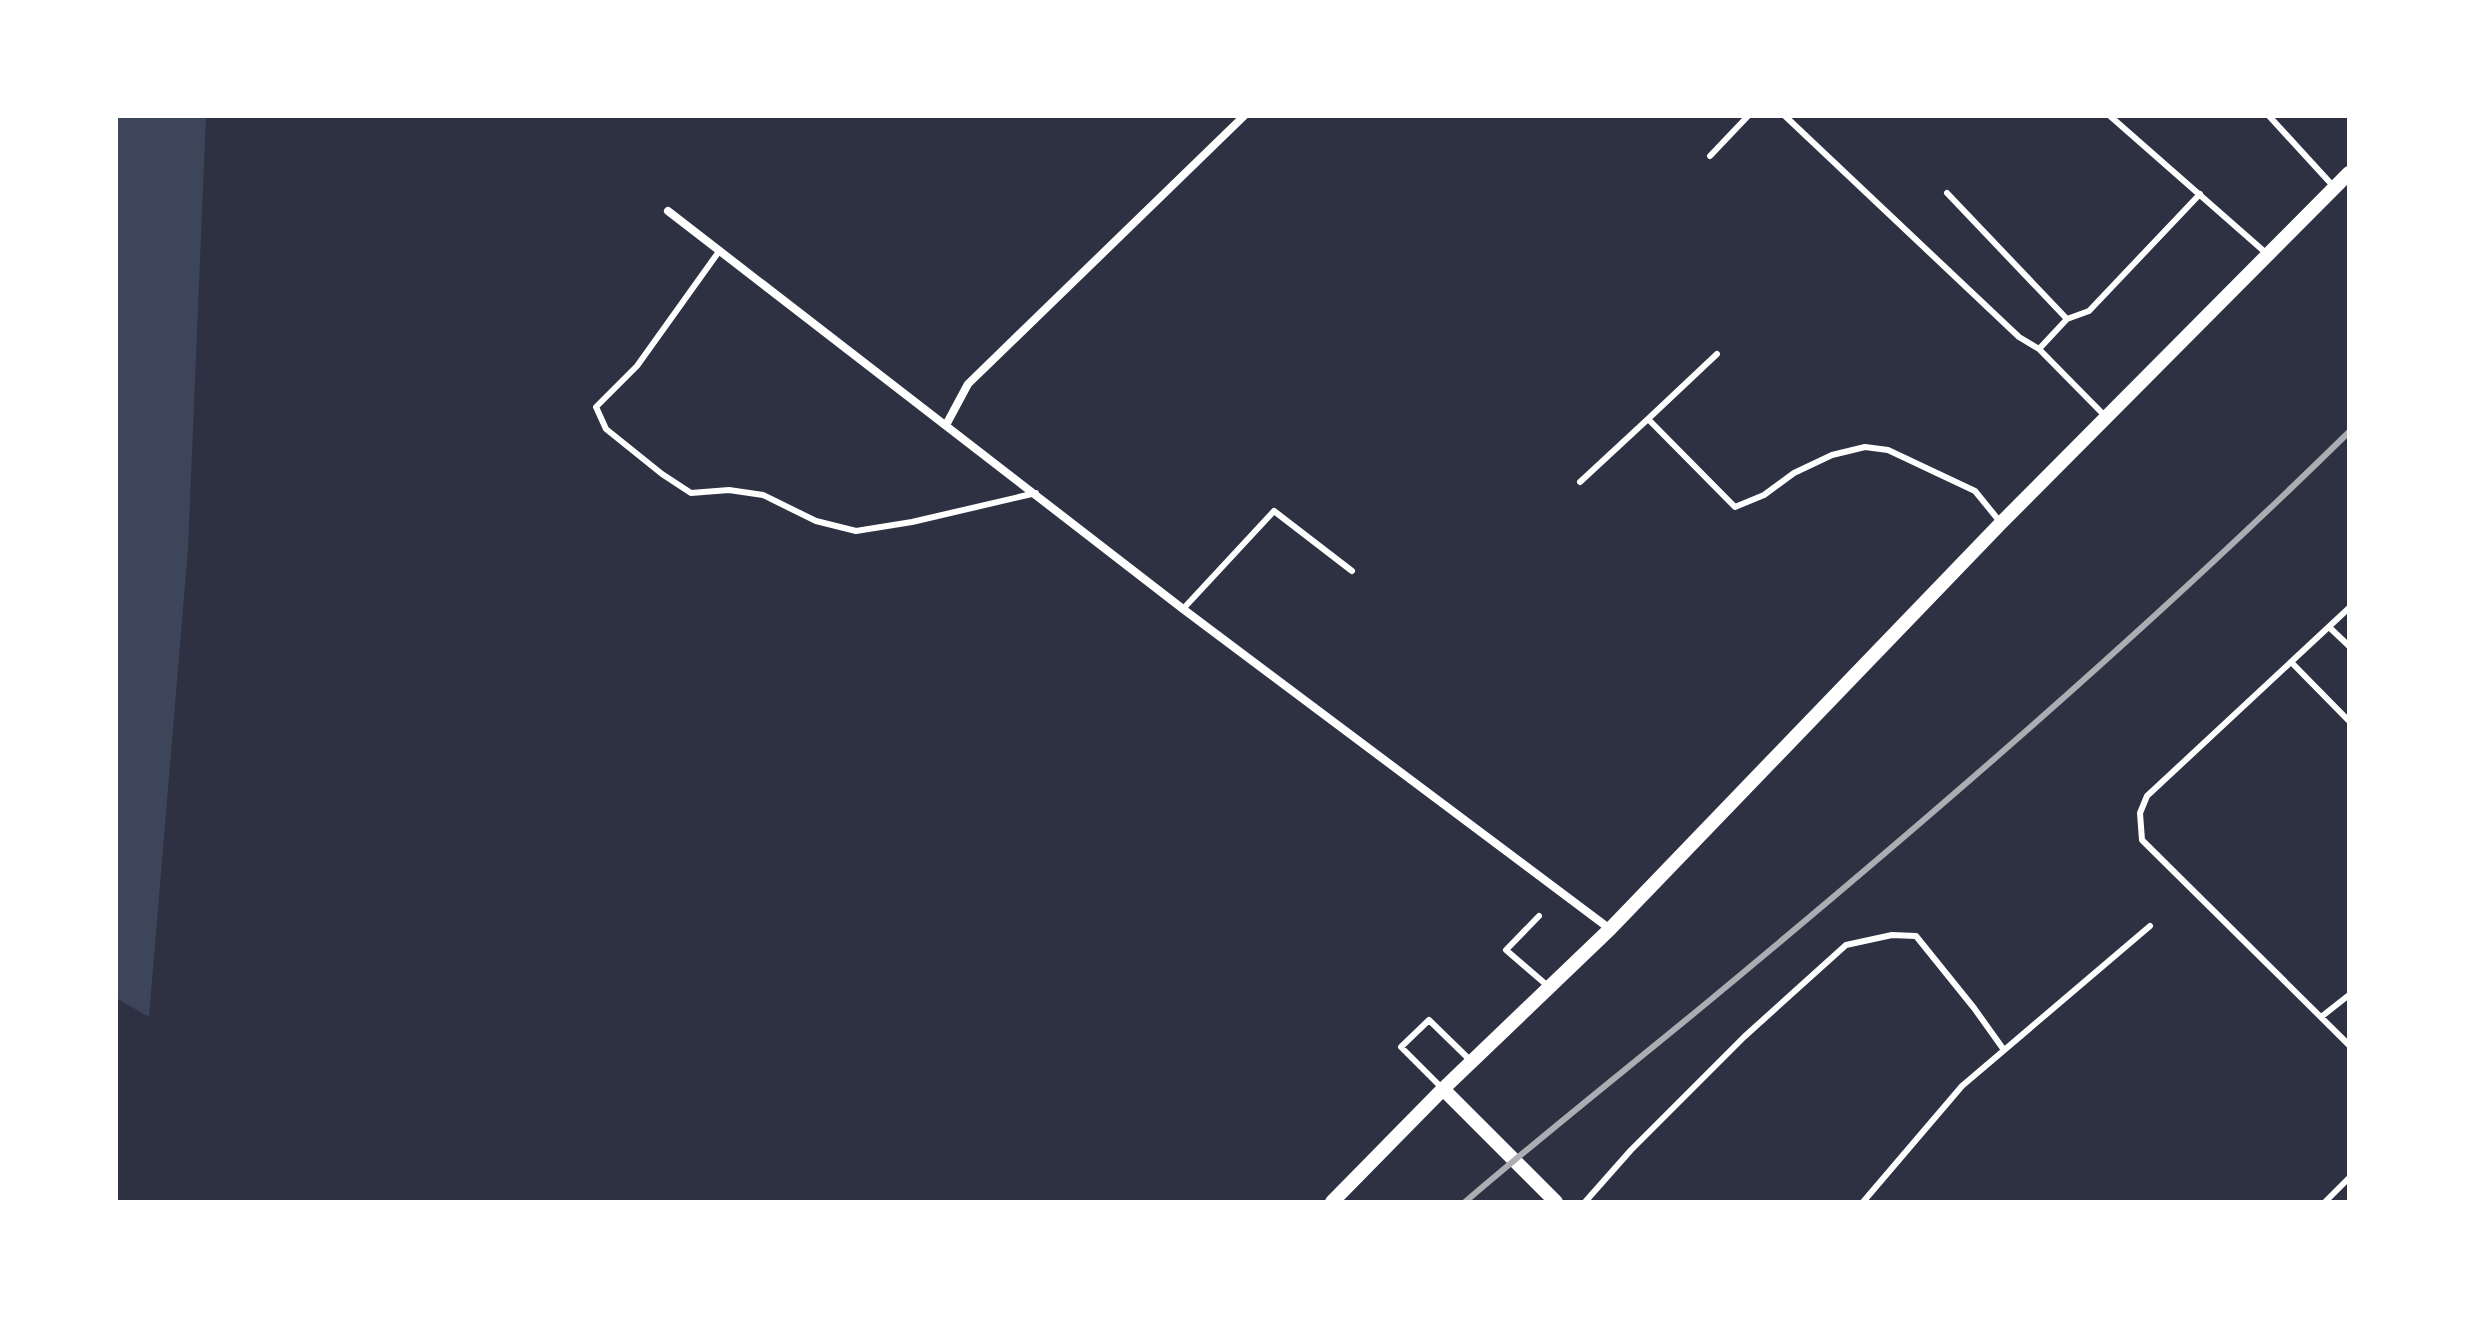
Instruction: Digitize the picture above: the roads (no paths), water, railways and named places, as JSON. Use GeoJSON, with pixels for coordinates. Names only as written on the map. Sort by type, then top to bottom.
{"type":"FeatureCollection","features":[{"type":"Feature","properties":{"kind":"street"},"geometry":{"type":"LineString","coordinates":[[946,425],[968,384],[1244,116]]}},
{"type":"Feature","properties":{"kind":"street"},"geometry":{"type":"LineString","coordinates":[[1332,1202],[1443,1089],[1610,929],[2001,523],[2349,173]]}},
{"type":"Feature","properties":{"kind":"street"},"geometry":{"type":"LineString","coordinates":[[668,211],[1183,609],[1610,929]]}},
{"type":"Feature","properties":{"kind":"street"},"geometry":{"type":"LineString","coordinates":[[1443,1089],[1556,1202]]}},
{"type":"Feature","properties":{"kind":"lane"},"geometry":{"type":"LineString","coordinates":[[1710,156],[1748,116]]}},
{"type":"Feature","properties":{"kind":"lane"},"geometry":{"type":"LineString","coordinates":[[1785,116],[2019,337],[2039,349],[2106,417]]}},
{"type":"Feature","properties":{"kind":"lane"},"geometry":{"type":"LineString","coordinates":[[2110,116],[2269,256]]}},
{"type":"Feature","properties":{"kind":"lane"},"geometry":{"type":"LineString","coordinates":[[2269,116],[2335,188]]}},
{"type":"Feature","properties":{"kind":"lane"},"geometry":{"type":"LineString","coordinates":[[1947,193],[2067,319]]}},
{"type":"Feature","properties":{"kind":"lane"},"geometry":{"type":"LineString","coordinates":[[2039,349],[2067,319],[2089,311],[2200,194]]}},
{"type":"Feature","properties":{"kind":"lane"},"geometry":{"type":"LineString","coordinates":[[720,250],[637,366],[596,407],[606,429],[662,474],[691,493],[729,490],[763,495],[816,521],[856,531],[912,522],[1036,493]]}},
{"type":"Feature","properties":{"kind":"lane"},"geometry":{"type":"LineString","coordinates":[[1580,482],[1717,354]]}},
{"type":"Feature","properties":{"kind":"lane"},"geometry":{"type":"LineString","coordinates":[[1648,419],[1735,507],[1764,495],[1794,473],[1832,455],[1865,447],[1888,450],[1975,491],[2001,523]]}},
{"type":"Feature","properties":{"kind":"lane"},"geometry":{"type":"LineString","coordinates":[[1183,609],[1274,511],[1352,571]]}},
{"type":"Feature","properties":{"kind":"lane"},"geometry":{"type":"LineString","coordinates":[[2349,608],[2147,796],[2140,813],[2142,840],[2349,1045]]}},
{"type":"Feature","properties":{"kind":"lane"},"geometry":{"type":"LineString","coordinates":[[2329,627],[2349,646]]}},
{"type":"Feature","properties":{"kind":"lane"},"geometry":{"type":"LineString","coordinates":[[2291,662],[2349,721]]}},
{"type":"Feature","properties":{"kind":"lane"},"geometry":{"type":"LineString","coordinates":[[1539,916],[1506,950],[1549,987]]}},
{"type":"Feature","properties":{"kind":"lane"},"geometry":{"type":"LineString","coordinates":[[1863,1202],[1962,1086],[2150,926]]}},
{"type":"Feature","properties":{"kind":"lane"},"geometry":{"type":"LineString","coordinates":[[1585,1202],[1631,1150],[1734,1047],[1846,945],[1892,935],[1916,936],[2004,1050]]}},
{"type":"Feature","properties":{"kind":"lane"},"geometry":{"type":"LineString","coordinates":[[2321,1017],[2349,995]]}},
{"type":"Feature","properties":{"kind":"lane"},"geometry":{"type":"LineString","coordinates":[[1443,1089],[1401,1047],[1429,1020],[1472,1061]]}},
{"type":"Feature","properties":{"kind":"lane"},"geometry":{"type":"LineString","coordinates":[[2325,1202],[2349,1178]]}},
{"type":"Feature","properties":{"kind":"railway"},"geometry":{"type":"LineString","coordinates":[[1465,1202],[1951,797],[2113,654],[2349,432]]}}]}
